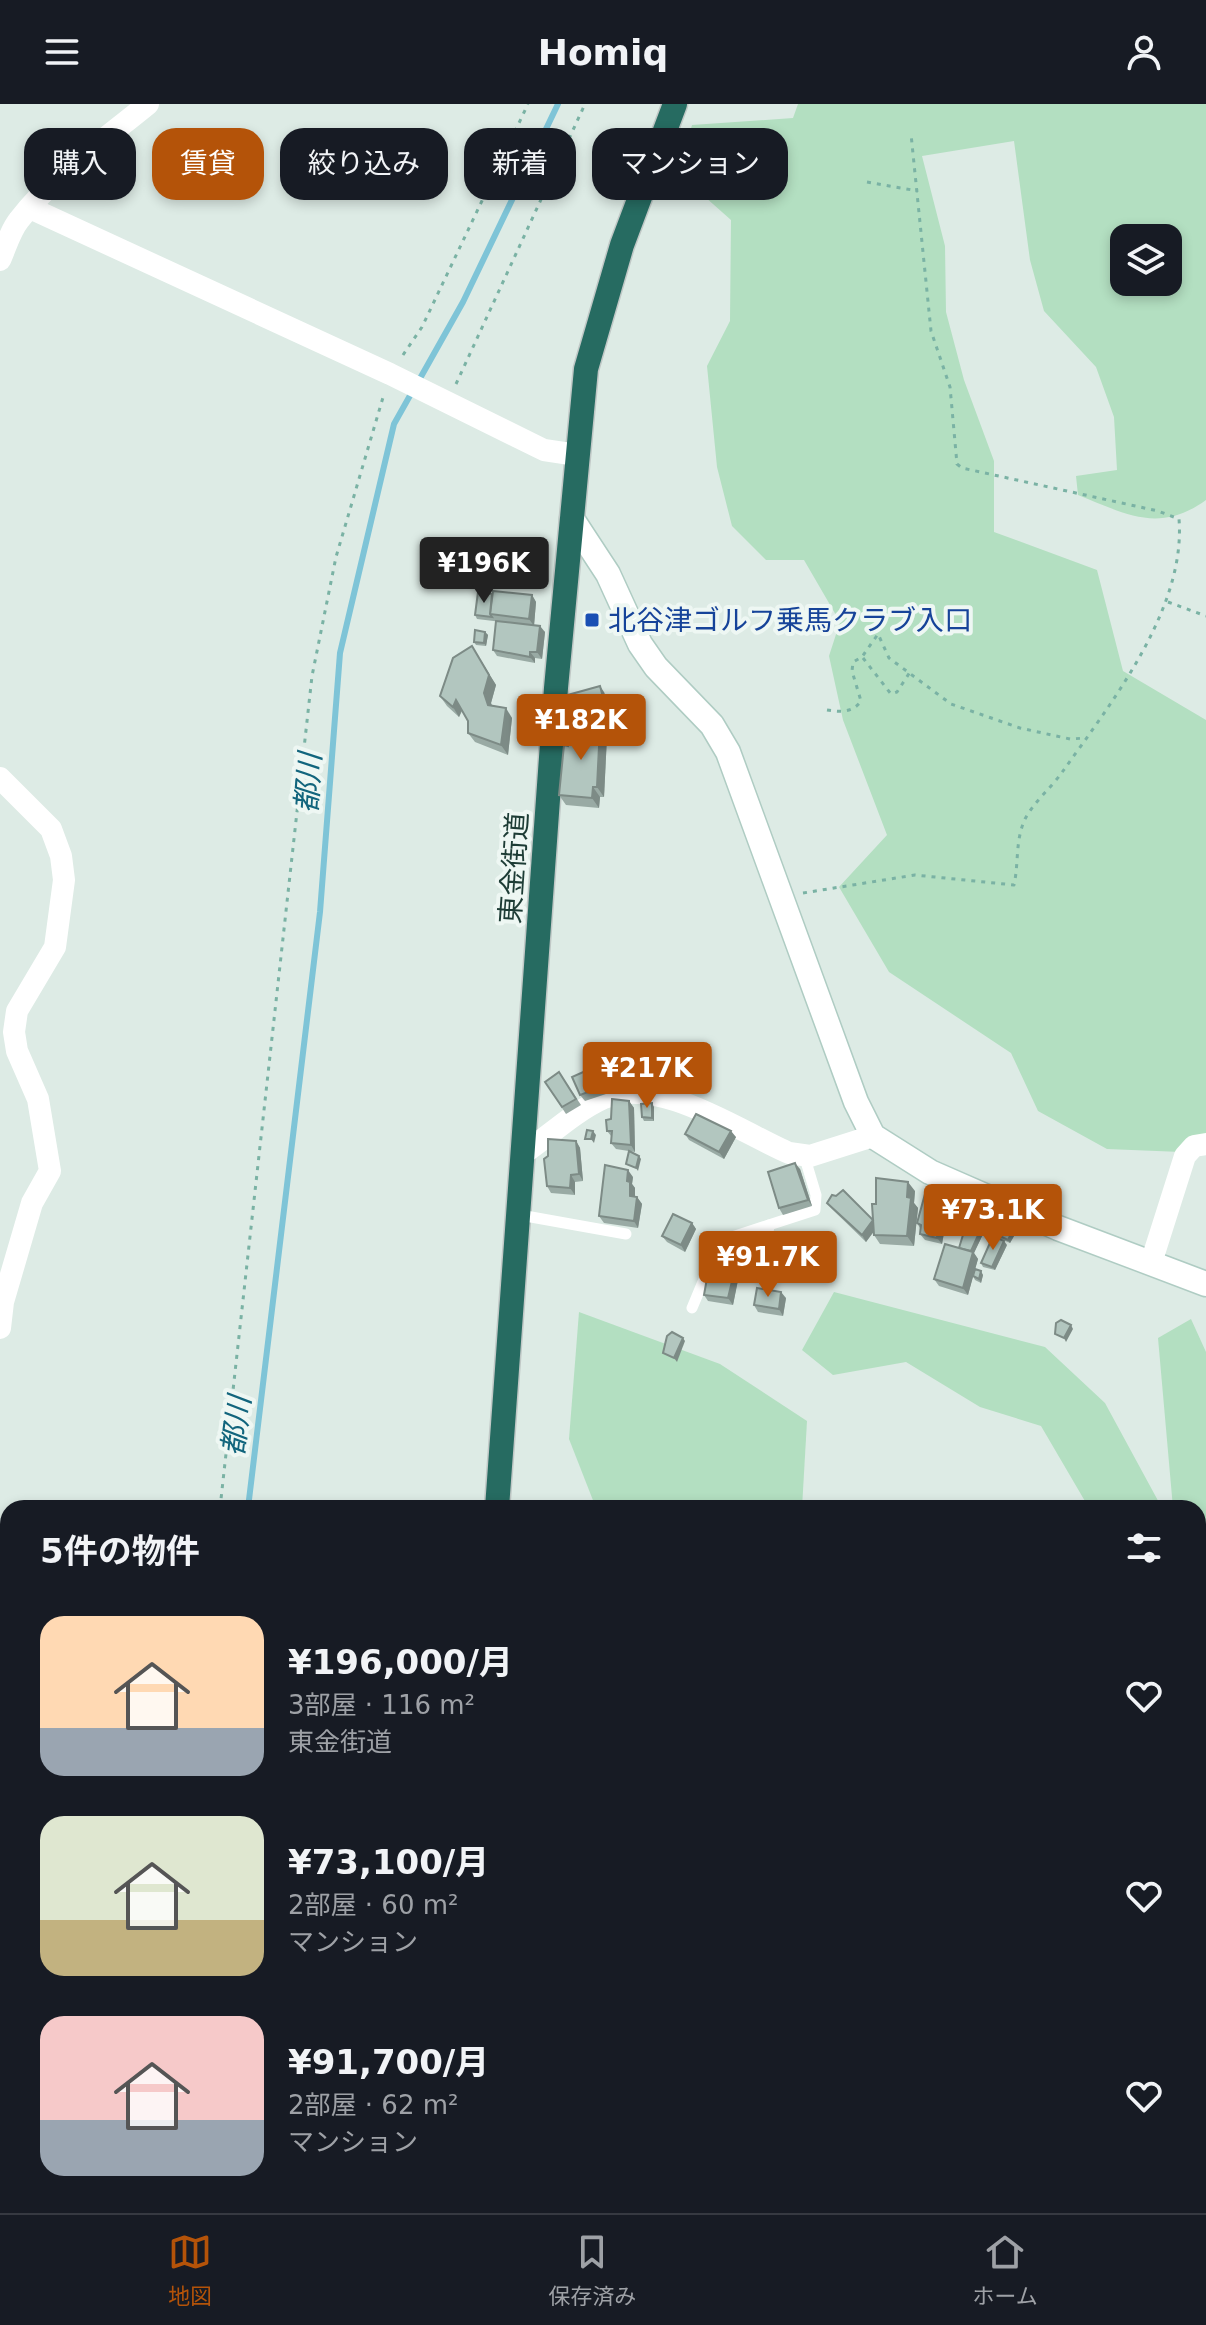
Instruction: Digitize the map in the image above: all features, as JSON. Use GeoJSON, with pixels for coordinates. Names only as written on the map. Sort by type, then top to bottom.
{"type":"FeatureCollection","features":[{"type":"Feature","properties":{"kind":"highway","name":"東金街道"},"geometry":{"type":"LineString","coordinates":[[498,1500],[577,455],[593,337],[622,245],[675,104]]}},
{"type":"Feature","properties":{"kind":"street"},"geometry":{"type":"LineString","coordinates":[[0,260],[17,223],[30,208],[97,144],[148,104]]}},
{"type":"Feature","properties":{"kind":"street"},"geometry":{"type":"LineString","coordinates":[[30,208],[390,374],[544,450],[577,455]]}},
{"type":"Feature","properties":{"kind":"street"},"geometry":{"type":"LineString","coordinates":[[572,519],[608,574],[640,644],[656,667],[712,725],[728,752],[856,1102],[873,1136],[930,1172],[1058,1228],[1206,1284]]}},
{"type":"Feature","properties":{"kind":"street"},"geometry":{"type":"LineString","coordinates":[[0,778],[51,829],[61,856],[64,880],[55,947],[17,1011],[14,1032],[17,1051],[38,1099],[50,1171],[32,1203],[3,1302],[0,1328]]}},
{"type":"Feature","properties":{"kind":"street"},"geometry":{"type":"LineString","coordinates":[[523,1154],[607,1097],[634,1094],[668,1097],[789,1153],[804,1155],[873,1136]]}},
{"type":"Feature","properties":{"kind":"street"},"geometry":{"type":"LineString","coordinates":[[1151,1263],[1185,1156],[1194,1146],[1206,1144]]}},
{"type":"Feature","properties":{"kind":"lane"},"geometry":{"type":"LineString","coordinates":[[692,1308],[720,1241],[815,1210],[816,1195],[804,1155]]}},
{"type":"Feature","properties":{"kind":"lane"},"geometry":{"type":"LineString","coordinates":[[520,1215],[626,1234]]}},
{"type":"Feature","properties":{"kind":"lane"},"geometry":{"type":"LineString","coordinates":[[763,1270],[769,1225]]}},
{"type":"Feature","properties":{"kind":"path"},"geometry":{"type":"LineString","coordinates":[[221,1500],[312,676],[336,557],[390,374],[422,327],[528,104]]}},
{"type":"Feature","properties":{"kind":"path"},"geometry":{"type":"LineString","coordinates":[[448,403],[481,324],[585,104]]}},
{"type":"Feature","properties":{"kind":"path"},"geometry":{"type":"LineString","coordinates":[[783,898],[915,875],[1014,885],[1018,865],[1017,841],[1027,815],[1120,690],[1167,602],[1181,540],[1179,519],[1052,485],[962,468],[957,464],[950,387],[931,331],[911,134]]}},
{"type":"Feature","properties":{"kind":"path"},"geometry":{"type":"LineString","coordinates":[[867,182],[918,191]]}},
{"type":"Feature","properties":{"kind":"path"},"geometry":{"type":"LineString","coordinates":[[1167,602],[1206,616]]}},
{"type":"Feature","properties":{"kind":"path"},"geometry":{"type":"LineString","coordinates":[[827,710],[846,711],[859,705],[861,701],[852,671],[853,662],[862,657],[878,634],[889,658],[951,704],[1020,728],[1070,739],[1086,738]]}},
{"type":"Feature","properties":{"kind":"path"},"geometry":{"type":"LineString","coordinates":[[862,657],[891,694],[897,692],[910,672]]}},
{"type":"Feature","properties":{"kind":"green space"},"geometry":{"type":"Polygon","coordinates":[[[798,104],[1206,104],[1206,500],[1173,516],[1158,518],[1127,514],[1078,495],[1076,476],[1117,470],[1114,417],[1096,367],[1044,311],[1030,260],[1014,141],[922,156],[945,246],[946,312],[964,380],[994,461],[994,532],[1097,570],[1123,671],[1206,720],[1206,1153],[1107,1149],[1038,1111],[1011,1053],[889,972],[839,887],[887,835],[843,720],[829,656],[840,622],[804,560],[766,560],[732,526],[717,467],[707,366],[730,321],[731,220],[708,200],[788,200],[788,128],[691,128],[692,125],[793,118],[798,104]]]}},
{"type":"Feature","properties":{"kind":"green space"},"geometry":{"type":"Polygon","coordinates":[[[834,1292],[1045,1347],[1105,1403],[1158,1500],[1084,1500],[1041,1426],[980,1407],[906,1362],[833,1375],[802,1350],[834,1292]]]}},
{"type":"Feature","properties":{"kind":"green space"},"geometry":{"type":"Polygon","coordinates":[[[579,1312],[720,1364],[807,1421],[802,1500],[593,1500],[569,1439],[579,1312]]]}},
{"type":"Feature","properties":{"kind":"green space"},"geometry":{"type":"Polygon","coordinates":[[[1191,1319],[1206,1352],[1206,1500],[1172,1500],[1158,1338],[1191,1319]]]}},
{"type":"Feature","properties":{"kind":"building"},"geometry":{"type":"Polygon","coordinates":[[[493,591],[532,595],[529,619],[490,614],[493,591]]]}},
{"type":"Feature","properties":{"kind":"building"},"geometry":{"type":"Polygon","coordinates":[[[478,592],[492,594],[492,617],[475,615],[478,592]]]}},
{"type":"Feature","properties":{"kind":"building"},"geometry":{"type":"Polygon","coordinates":[[[496,621],[540,626],[537,652],[530,652],[530,657],[493,650],[496,621]]]}},
{"type":"Feature","properties":{"kind":"building"},"geometry":{"type":"Polygon","coordinates":[[[475,630],[485,632],[484,643],[474,642],[475,630]]]}},
{"type":"Feature","properties":{"kind":"building"},"geometry":{"type":"Polygon","coordinates":[[[472,646],[489,675],[484,693],[488,705],[506,708],[501,745],[468,733],[468,721],[456,700],[453,707],[440,696],[453,658],[472,646]]]}},
{"type":"Feature","properties":{"kind":"building"},"geometry":{"type":"Polygon","coordinates":[[[600,686],[610,723],[592,725],[589,714],[571,719],[564,696],[600,686]]]}},
{"type":"Feature","properties":{"kind":"building"},"geometry":{"type":"Polygon","coordinates":[[[571,723],[600,726],[597,787],[593,787],[592,798],[559,795],[564,745],[568,746],[571,723]]]}},
{"type":"Feature","properties":{"kind":"building"},"geometry":{"type":"Polygon","coordinates":[[[629,1054],[640,1058],[635,1076],[623,1072],[629,1054]]]}},
{"type":"Feature","properties":{"kind":"building"},"geometry":{"type":"Polygon","coordinates":[[[610,1060],[619,1076],[613,1083],[580,1095],[572,1077],[610,1060]]]}},
{"type":"Feature","properties":{"kind":"building"},"geometry":{"type":"Polygon","coordinates":[[[559,1072],[576,1099],[562,1107],[545,1082],[559,1072]]]}},
{"type":"Feature","properties":{"kind":"building"},"geometry":{"type":"Polygon","coordinates":[[[612,1099],[629,1101],[631,1145],[611,1143],[612,1131],[607,1131],[606,1120],[611,1119],[612,1099]]]}},
{"type":"Feature","properties":{"kind":"building"},"geometry":{"type":"Polygon","coordinates":[[[652,1103],[652,1118],[642,1117],[641,1104],[652,1103]]]}},
{"type":"Feature","properties":{"kind":"building"},"geometry":{"type":"Polygon","coordinates":[[[696,1114],[731,1131],[719,1152],[685,1134],[696,1114]]]}},
{"type":"Feature","properties":{"kind":"building"},"geometry":{"type":"Polygon","coordinates":[[[587,1130],[593,1131],[591,1139],[585,1139],[587,1130]]]}},
{"type":"Feature","properties":{"kind":"building"},"geometry":{"type":"Polygon","coordinates":[[[548,1139],[576,1141],[579,1174],[571,1175],[570,1188],[547,1186],[544,1159],[548,1156],[548,1139]]]}},
{"type":"Feature","properties":{"kind":"building"},"geometry":{"type":"Polygon","coordinates":[[[629,1151],[639,1156],[636,1168],[626,1164],[629,1151]]]}},
{"type":"Feature","properties":{"kind":"building"},"geometry":{"type":"Polygon","coordinates":[[[795,1163],[808,1200],[779,1208],[768,1172],[795,1163]]]}},
{"type":"Feature","properties":{"kind":"building"},"geometry":{"type":"Polygon","coordinates":[[[605,1165],[628,1170],[630,1196],[637,1197],[634,1221],[599,1216],[605,1165]]]}},
{"type":"Feature","properties":{"kind":"building"},"geometry":{"type":"Polygon","coordinates":[[[876,1178],[908,1182],[907,1197],[911,1198],[907,1236],[874,1235],[872,1204],[876,1204],[876,1178]]]}},
{"type":"Feature","properties":{"kind":"building"},"geometry":{"type":"Polygon","coordinates":[[[843,1190],[873,1220],[862,1235],[827,1203],[832,1195],[836,1196],[843,1190]]]}},
{"type":"Feature","properties":{"kind":"building"},"geometry":{"type":"Polygon","coordinates":[[[925,1194],[944,1198],[937,1238],[920,1234],[921,1225],[917,1223],[925,1194]]]}},
{"type":"Feature","properties":{"kind":"building"},"geometry":{"type":"Polygon","coordinates":[[[673,1214],[692,1223],[681,1245],[662,1236],[673,1214]]]}},
{"type":"Feature","properties":{"kind":"building"},"geometry":{"type":"Polygon","coordinates":[[[994,1224],[1012,1232],[1008,1240],[991,1232],[994,1224]]]}},
{"type":"Feature","properties":{"kind":"building"},"geometry":{"type":"Polygon","coordinates":[[[966,1225],[980,1231],[971,1251],[959,1248],[966,1225]]]}},
{"type":"Feature","properties":{"kind":"building"},"geometry":{"type":"Polygon","coordinates":[[[993,1236],[1004,1241],[992,1267],[981,1263],[993,1236]]]}},
{"type":"Feature","properties":{"kind":"building"},"geometry":{"type":"Polygon","coordinates":[[[945,1244],[973,1252],[963,1288],[934,1279],[945,1244]]]}},
{"type":"Feature","properties":{"kind":"building"},"geometry":{"type":"Polygon","coordinates":[[[709,1267],[734,1273],[728,1298],[704,1295],[709,1267]]]}},
{"type":"Feature","properties":{"kind":"building"},"geometry":{"type":"Polygon","coordinates":[[[975,1269],[981,1271],[979,1279],[973,1276],[975,1269]]]}},
{"type":"Feature","properties":{"kind":"building"},"geometry":{"type":"Polygon","coordinates":[[[757,1288],[781,1292],[779,1309],[754,1305],[757,1288]]]}},
{"type":"Feature","properties":{"kind":"building"},"geometry":{"type":"Polygon","coordinates":[[[1061,1320],[1071,1325],[1064,1338],[1055,1334],[1056,1323],[1061,1320]]]}},
{"type":"Feature","properties":{"kind":"building"},"geometry":{"type":"Polygon","coordinates":[[[672,1332],[683,1338],[674,1358],[663,1353],[667,1336],[672,1332]]]}},
{"type":"Feature","properties":{"kind":"waterway","name":"都川"},"geometry":{"type":"LineString","coordinates":[[418,382],[463,302],[558,104]]}},
{"type":"Feature","properties":{"kind":"waterway","name":"都川"},"geometry":{"type":"LineString","coordinates":[[249,1500],[320,912],[340,653],[394,424],[412,392]]}},
{"type":"Feature","properties":{"kind":"place","name":"北谷津ゴルフ乗馬クラブ入口"},"geometry":{"type":"Point","coordinates":[592,620]}}]}
